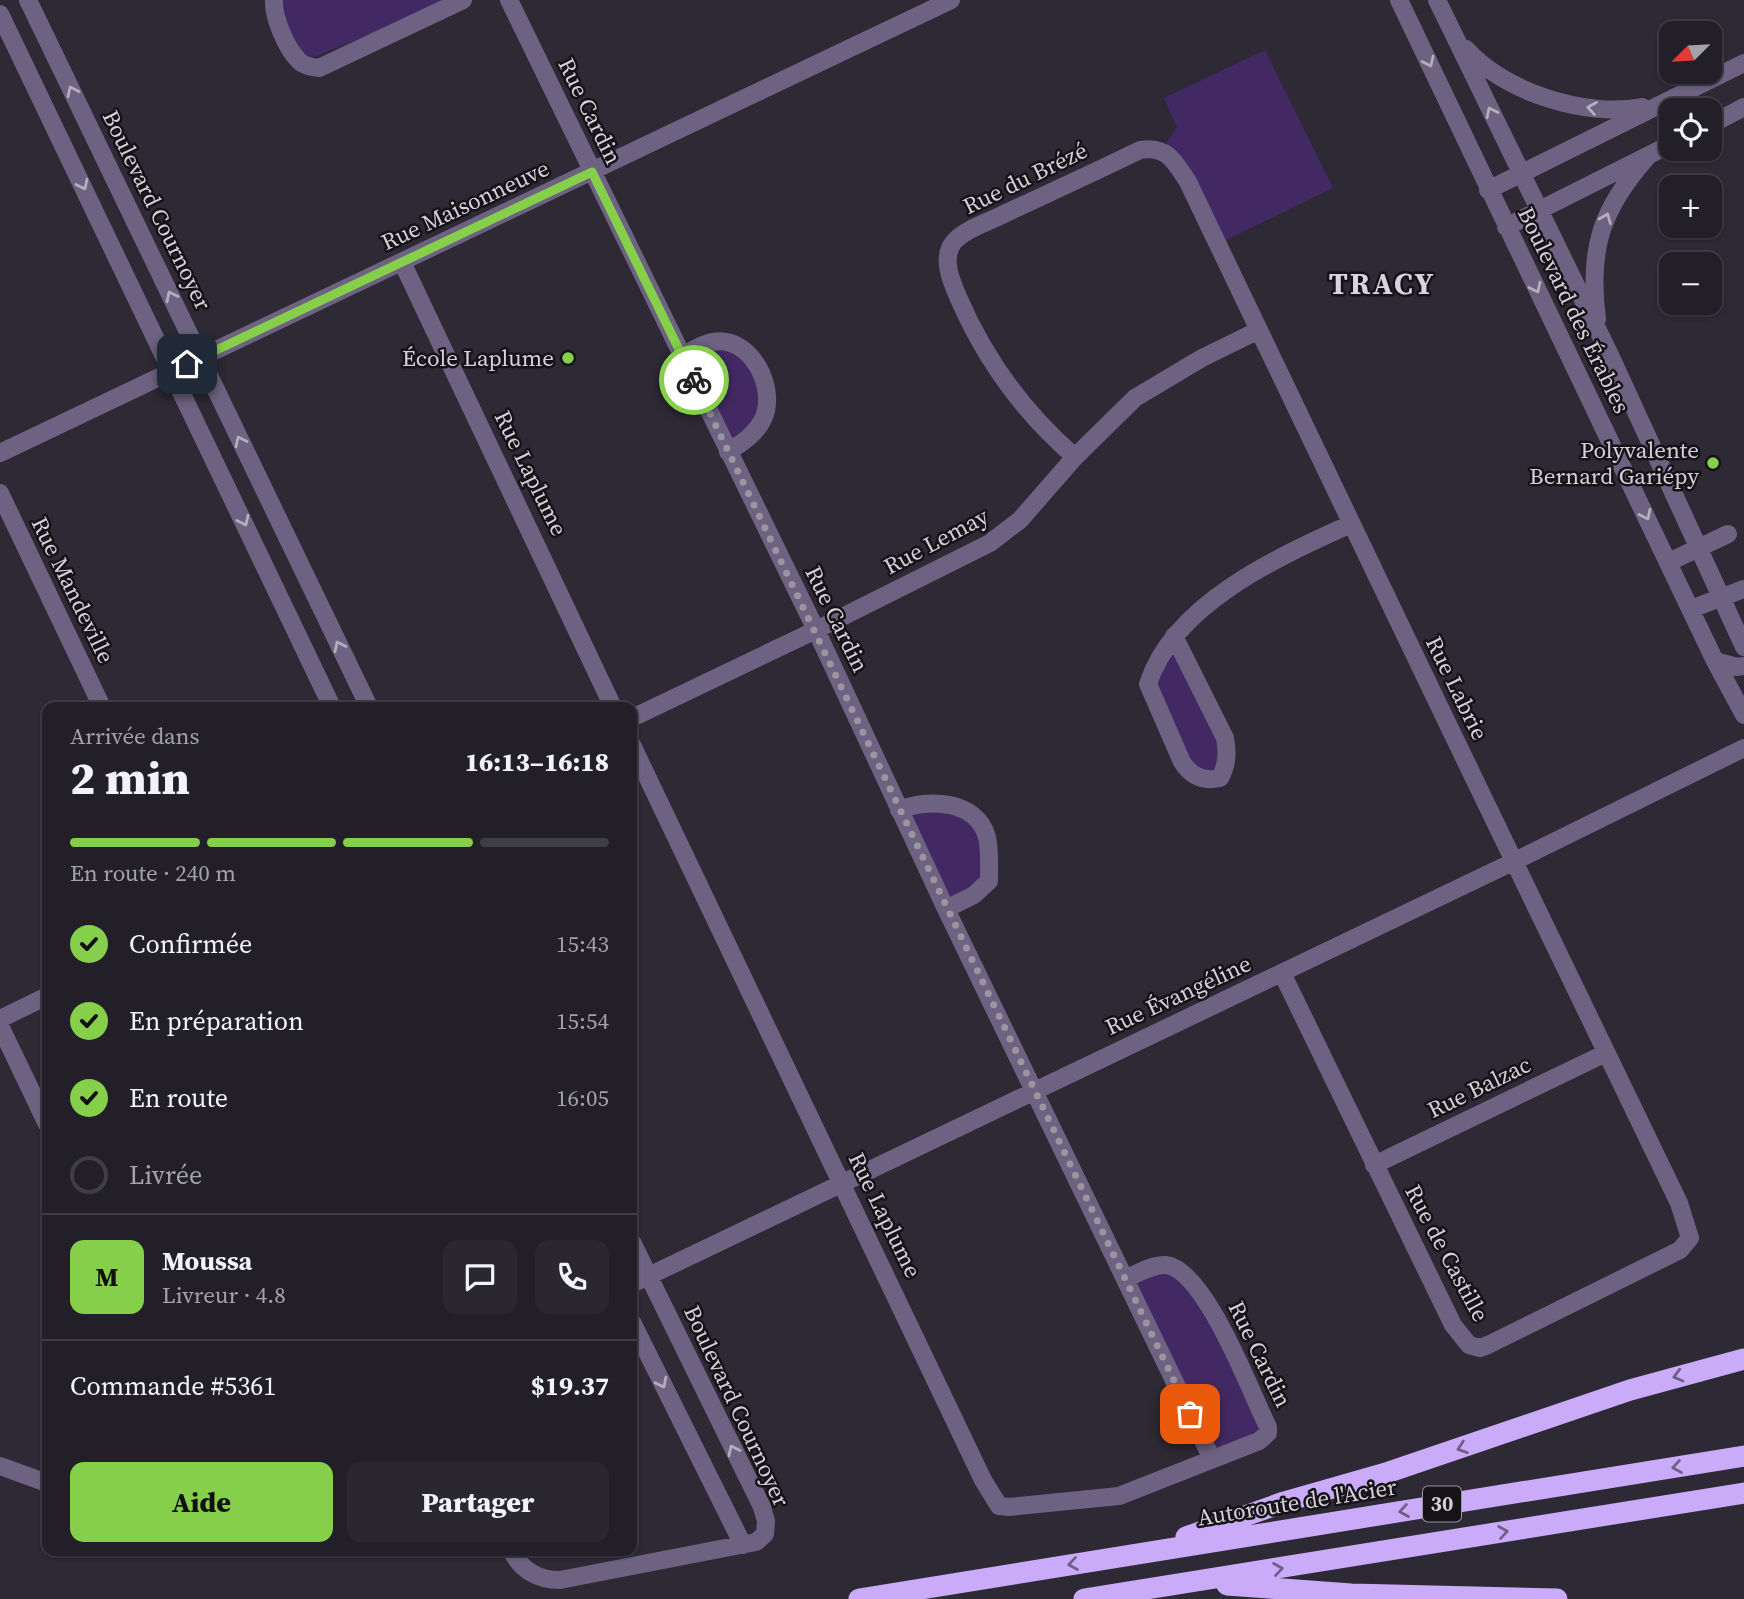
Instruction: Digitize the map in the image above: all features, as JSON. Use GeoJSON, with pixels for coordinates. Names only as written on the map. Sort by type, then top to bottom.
{"type":"FeatureCollection","features":[{"type":"Feature","properties":{"kind":"highway"},"geometry":{"type":"LineString","coordinates":[[1140,1553],[1284,1502],[1450,1452],[1630,1390],[1744,1359]]}},
{"type":"Feature","properties":{"kind":"highway","name":"Autoroute de l'Acier"},"geometry":{"type":"LineString","coordinates":[[859,1599],[1744,1456]]}},
{"type":"Feature","properties":{"kind":"highway","name":"30"},"geometry":{"type":"LineString","coordinates":[[1084,1599],[1744,1493]]}},
{"type":"Feature","properties":{"kind":"highway"},"geometry":{"type":"LineString","coordinates":[[1186,1582],[1350,1594],[1557,1599]]}},
{"type":"Feature","properties":{"kind":"street","name":"Boulevard Cournoyer"},"geometry":{"type":"LineString","coordinates":[[28,0],[367,702]]}},
{"type":"Feature","properties":{"kind":"street"},"geometry":{"type":"LineString","coordinates":[[274,0],[282,35],[299,61],[309,67],[319,68],[463,0]]}},
{"type":"Feature","properties":{"kind":"street","name":"Rue Cardin"},"geometry":{"type":"LineString","coordinates":[[509,0],[816,631],[946,909],[1212,1459],[1259,1441],[1268,1433],[1268,1427],[1212,1310],[1192,1280],[1166,1265],[1125,1279]]}},
{"type":"Feature","properties":{"kind":"street","name":"Rue Maisonneuve"},"geometry":{"type":"LineString","coordinates":[[0,453],[951,0]]}},
{"type":"Feature","properties":{"kind":"street","name":"Boulevard des Érables"},"geometry":{"type":"LineString","coordinates":[[1399,0],[1715,661],[1744,715]]}},
{"type":"Feature","properties":{"kind":"street","name":"Boulevard des Érables"},"geometry":{"type":"LineString","coordinates":[[1437,0],[1610,355],[1744,647]]}},
{"type":"Feature","properties":{"kind":"street"},"geometry":{"type":"LineString","coordinates":[[0,14],[330,702]]}},
{"type":"Feature","properties":{"kind":"street"},"geometry":{"type":"LineString","coordinates":[[1454,35],[1481,65],[1541,96],[1605,110],[1628,110],[1659,104]]}},
{"type":"Feature","properties":{"kind":"street"},"geometry":{"type":"LineString","coordinates":[[1671,98],[1744,63]]}},
{"type":"Feature","properties":{"kind":"street"},"geometry":{"type":"LineString","coordinates":[[1488,190],[1659,104]]}},
{"type":"Feature","properties":{"kind":"street"},"geometry":{"type":"LineString","coordinates":[[1722,119],[1744,107]]}},
{"type":"Feature","properties":{"kind":"street","name":"Rue du Brézé"},"geometry":{"type":"LineString","coordinates":[[1076,457],[1060,444],[1017,398],[986,353],[954,288],[948,266],[948,252],[954,242],[965,233],[1140,150],[1150,148],[1164,151]]}},
{"type":"Feature","properties":{"kind":"street"},"geometry":{"type":"LineString","coordinates":[[1506,227],[1659,150]]}},
{"type":"Feature","properties":{"kind":"street","name":"Rue Labrie"},"geometry":{"type":"LineString","coordinates":[[1164,151],[1176,163],[1188,182],[1679,1203],[1690,1238],[1680,1250]]}},
{"type":"Feature","properties":{"kind":"street"},"geometry":{"type":"LineString","coordinates":[[1610,355],[1597,320],[1594,301],[1598,240],[1617,194],[1648,156]]}},
{"type":"Feature","properties":{"kind":"street","name":"Rue Laplume"},"geometry":{"type":"LineString","coordinates":[[402,262],[611,702]]}},
{"type":"Feature","properties":{"kind":"street","name":"Rue Lemay"},"geometry":{"type":"LineString","coordinates":[[637,716],[816,631],[990,543],[1020,520],[1076,457],[1135,398],[1202,358],[1259,330]]}},
{"type":"Feature","properties":{"kind":"street"},"geometry":{"type":"LineString","coordinates":[[683,356],[714,341],[727,342],[750,355],[758,367],[768,399],[764,418],[744,442],[727,452]]}},
{"type":"Feature","properties":{"kind":"street","name":"Rue Mandeville"},"geometry":{"type":"LineString","coordinates":[[0,493],[100,702]]}},
{"type":"Feature","properties":{"kind":"street"},"geometry":{"type":"LineString","coordinates":[[1174,636],[1225,738],[1225,770],[1220,778],[1208,781],[1189,772],[1148,684],[1158,660],[1174,636],[1249,574],[1351,524]]}},
{"type":"Feature","properties":{"kind":"street"},"geometry":{"type":"LineString","coordinates":[[1669,562],[1728,534]]}},
{"type":"Feature","properties":{"kind":"street"},"geometry":{"type":"LineString","coordinates":[[1691,609],[1744,589]]}},
{"type":"Feature","properties":{"kind":"street"},"geometry":{"type":"LineString","coordinates":[[1715,661],[1737,667],[1744,666]]}},
{"type":"Feature","properties":{"kind":"street","name":"Rue Évangéline"},"geometry":{"type":"LineString","coordinates":[[637,1282],[1516,861],[1744,748]]}},
{"type":"Feature","properties":{"kind":"street","name":"Rue Laplume"},"geometry":{"type":"LineString","coordinates":[[637,755],[983,1480],[999,1506],[1119,1496],[1212,1459]]}},
{"type":"Feature","properties":{"kind":"street"},"geometry":{"type":"LineString","coordinates":[[899,810],[920,802],[944,803],[958,808],[981,824],[987,837],[989,881],[974,895],[946,909]]}},
{"type":"Feature","properties":{"kind":"street","name":"Rue de Castille"},"geometry":{"type":"LineString","coordinates":[[1282,973],[1453,1325],[1469,1345],[1480,1348],[1680,1250]]}},
{"type":"Feature","properties":{"kind":"street"},"geometry":{"type":"LineString","coordinates":[[0,1019],[42,998]]}},
{"type":"Feature","properties":{"kind":"street"},"geometry":{"type":"LineString","coordinates":[[0,1026],[42,1114]]}},
{"type":"Feature","properties":{"kind":"street","name":"Rue Balzac"},"geometry":{"type":"LineString","coordinates":[[1374,1165],[1606,1053]]}},
{"type":"Feature","properties":{"kind":"street","name":"Boulevard Cournoyer"},"geometry":{"type":"LineString","coordinates":[[637,1252],[762,1507],[766,1521],[765,1534],[756,1542],[743,1545]]}},
{"type":"Feature","properties":{"kind":"street"},"geometry":{"type":"LineString","coordinates":[[516,1556],[523,1567],[537,1576],[560,1580],[743,1545],[637,1332]]}},
{"type":"Feature","properties":{"kind":"street"},"geometry":{"type":"LineString","coordinates":[[0,1466],[42,1481]]}},
{"type":"Feature","properties":{"kind":"shaded area"},"geometry":{"type":"Polygon","coordinates":[[[275,0],[456,0],[311,58],[303,56],[284,30],[275,0]]]}},
{"type":"Feature","properties":{"kind":"shaded area"},"geometry":{"type":"Polygon","coordinates":[[[1265,50],[1333,188],[1218,244],[1164,147],[1177,127],[1164,98],[1265,50]]]}},
{"type":"Feature","properties":{"kind":"shaded area"},"geometry":{"type":"Polygon","coordinates":[[[714,341],[756,367],[766,400],[754,429],[732,449],[687,357],[714,341]]]}},
{"type":"Feature","properties":{"kind":"shaded area"},"geometry":{"type":"Polygon","coordinates":[[[1174,642],[1222,739],[1217,776],[1191,770],[1151,684],[1174,642]]]}},
{"type":"Feature","properties":{"kind":"shaded area"},"geometry":{"type":"Polygon","coordinates":[[[920,802],[981,824],[985,878],[951,903],[907,806],[920,802]]]}},
{"type":"Feature","properties":{"kind":"shaded area"},"geometry":{"type":"Polygon","coordinates":[[[1141,1272],[1185,1274],[1267,1427],[1212,1458],[1127,1279],[1141,1272]]]}},
{"type":"Feature","properties":{"kind":"way so far"},"geometry":{"type":"LineString","coordinates":[[694,380],[1190,1414]]}},
{"type":"Feature","properties":{"kind":"place","name":"École Laplume"},"geometry":{"type":"Point","coordinates":[568,358]}},
{"type":"Feature","properties":{"kind":"place","name":"Polyvalente Bernard Gariépy"},"geometry":{"type":"Point","coordinates":[1713,463]}},
{"type":"Feature","properties":{"kind":"district","name":"TRACY"},"geometry":{"type":"Point","coordinates":[1382,284]}},
{"type":"Feature","properties":{"kind":"route"},"geometry":{"type":"LineString","coordinates":[[187,364],[592,172],[694,380]]}}]}
